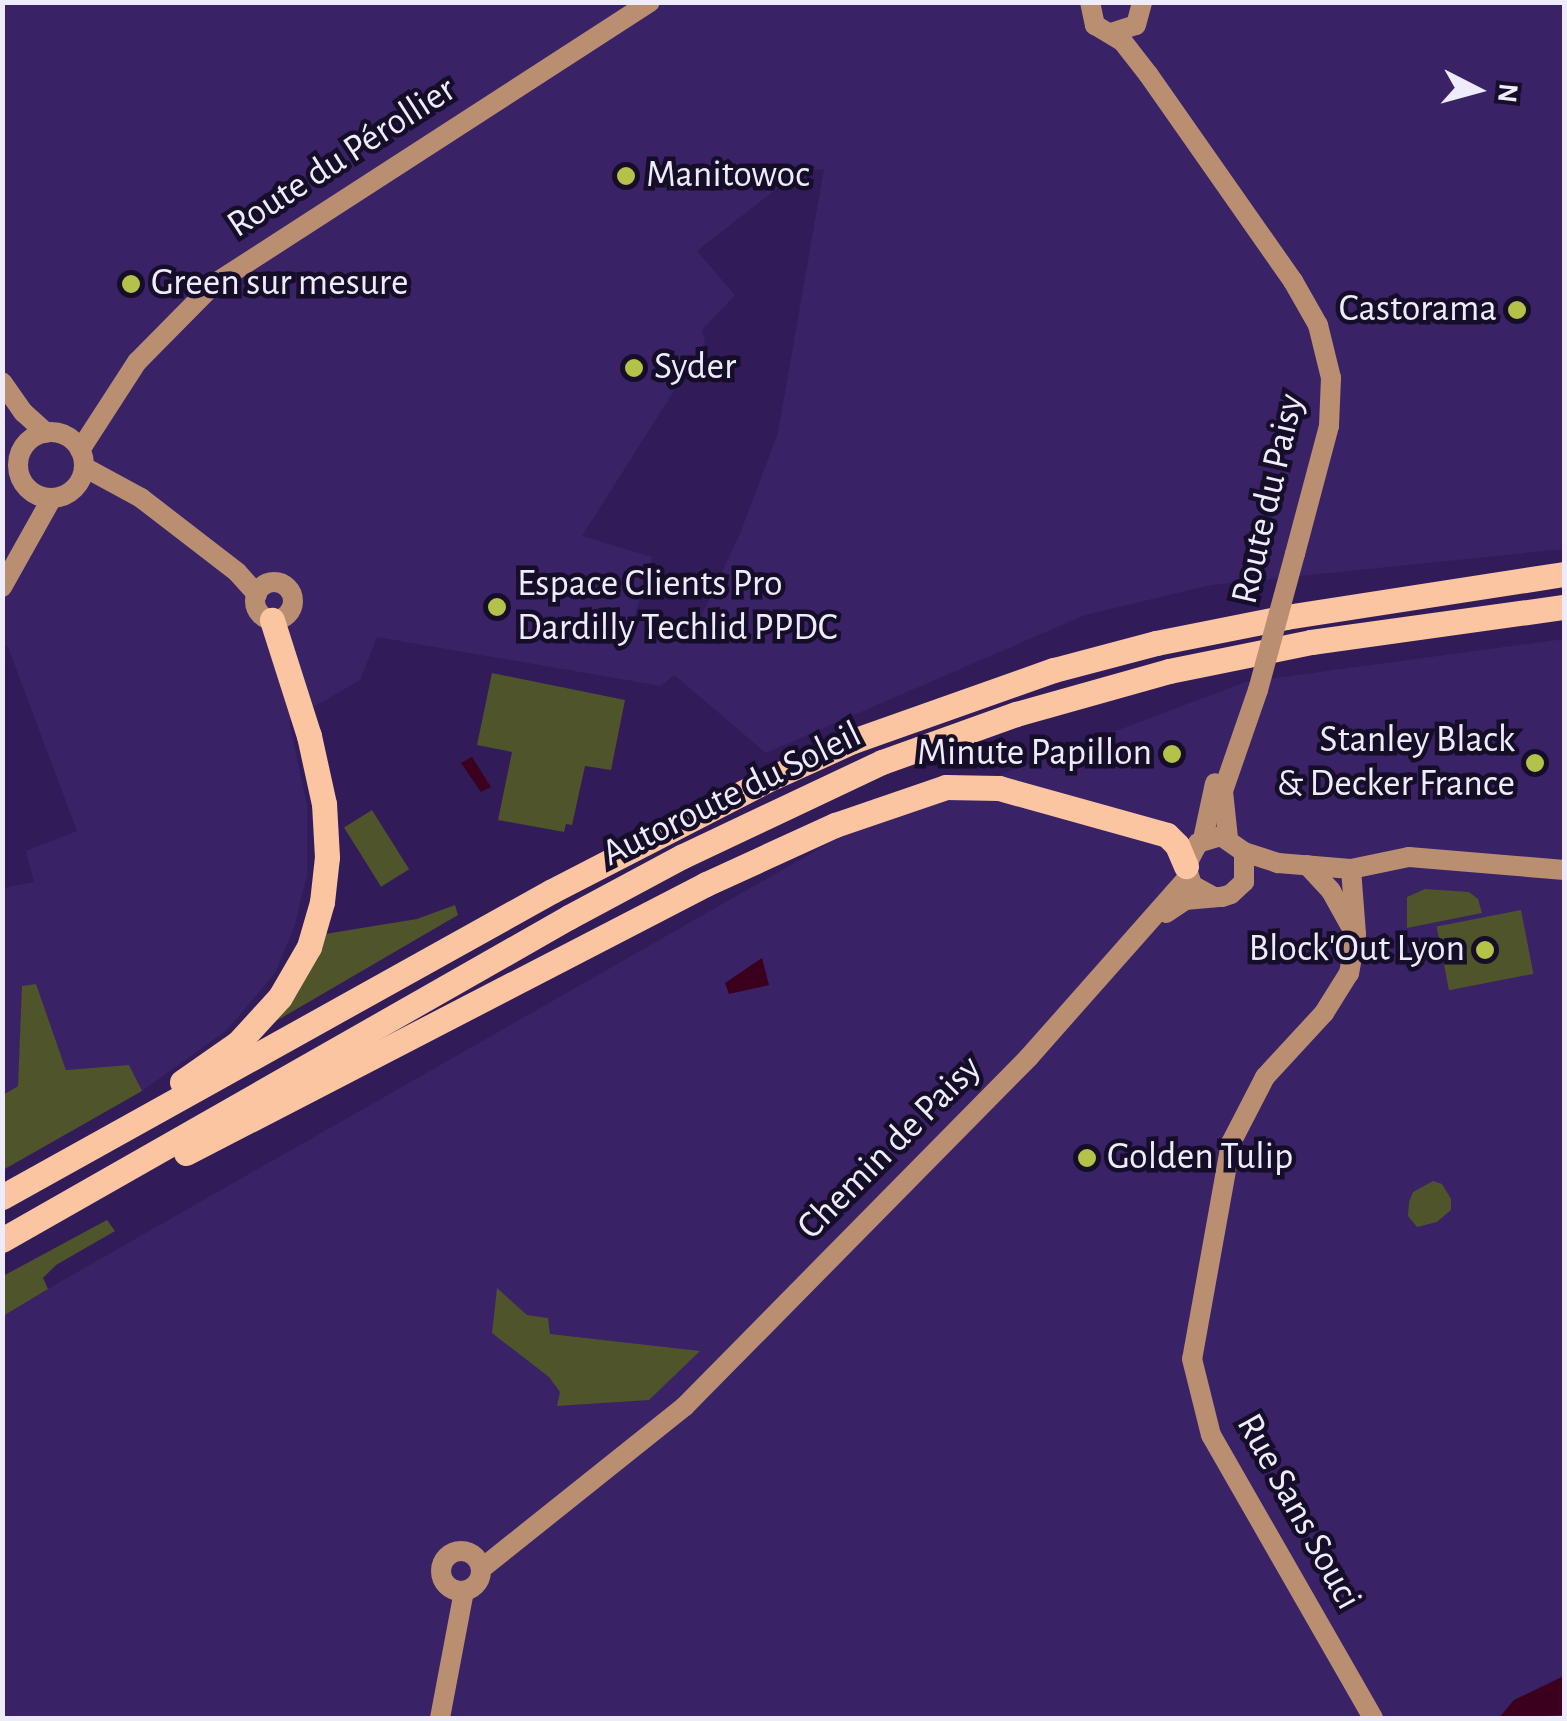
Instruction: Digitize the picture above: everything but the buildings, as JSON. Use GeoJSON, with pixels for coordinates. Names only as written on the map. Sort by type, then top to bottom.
{"type":"FeatureCollection","features":[{"type":"Feature","properties":{"kind":"highway","name":"Autoroute du Soleil"},"geometry":{"type":"LineString","coordinates":[[2,1195],[568,882],[771,778],[853,741],[1054,670],[1156,642],[1286,616],[1564,574]]}},
{"type":"Feature","properties":{"kind":"highway","name":"Autoroute du Soleil"},"geometry":{"type":"LineString","coordinates":[[2,1240],[570,917],[792,802],[882,762],[1016,714],[1169,671],[1311,642],[1564,606]]}},
{"type":"Feature","properties":{"kind":"highway"},"geometry":{"type":"LineString","coordinates":[[2,1195],[238,1043],[280,997],[304,958],[322,902],[327,857],[324,804],[308,736],[272,620]]}},
{"type":"Feature","properties":{"kind":"highway"},"geometry":{"type":"LineString","coordinates":[[1311,642],[1564,624]]}},
{"type":"Feature","properties":{"kind":"highway"},"geometry":{"type":"LineString","coordinates":[[41,1219],[242,1125],[720,877],[835,825],[946,787],[999,788],[1166,835],[1177,845],[1188,872]]}},
{"type":"Feature","properties":{"kind":"main road","name":"Route du Pérollier"},"geometry":{"type":"LineString","coordinates":[[78,460],[107,410],[160,336],[214,284],[650,2]]}},
{"type":"Feature","properties":{"kind":"main road","name":"Route du Paisy"},"geometry":{"type":"LineString","coordinates":[[1090,2],[1096,24],[1111,34],[1148,74],[1308,302],[1326,349],[1331,378],[1328,426],[1258,690],[1223,791],[1236,845]]}},
{"type":"Feature","properties":{"kind":"main road"},"geometry":{"type":"LineString","coordinates":[[1111,34],[1136,25],[1142,2]]}},
{"type":"Feature","properties":{"kind":"main road","name":"Route du Paisy"},"geometry":{"type":"LineString","coordinates":[[1136,25],[1148,74]]}},
{"type":"Feature","properties":{"kind":"main road"},"geometry":{"type":"LineString","coordinates":[[2,382],[23,412],[78,460],[127,490],[262,589],[281,584],[292,597],[288,614],[272,620],[258,611],[262,589]]}},
{"type":"Feature","properties":{"kind":"main road"},"geometry":{"type":"LineString","coordinates":[[23,412],[19,475],[42,496],[67,494],[78,460]]}},
{"type":"Feature","properties":{"kind":"main road"},"geometry":{"type":"LineString","coordinates":[[22,448],[46,432]]}},
{"type":"Feature","properties":{"kind":"main road"},"geometry":{"type":"LineString","coordinates":[[2,587],[28,539],[42,496]]}},
{"type":"Feature","properties":{"kind":"main road","name":"Route du Paisy"},"geometry":{"type":"LineString","coordinates":[[1203,839],[1217,775],[1236,748]]}},
{"type":"Feature","properties":{"kind":"main road"},"geometry":{"type":"LineString","coordinates":[[1278,863],[1231,894],[1214,897],[1198,891],[1188,872],[1192,849],[1203,839],[1236,845],[1278,863],[1351,869],[1409,857],[1564,870]]}},
{"type":"Feature","properties":{"kind":"main road"},"geometry":{"type":"LineString","coordinates":[[1236,845],[1244,882]]}},
{"type":"Feature","properties":{"kind":"main road"},"geometry":{"type":"LineString","coordinates":[[1307,865],[1343,908],[1354,954]]}},
{"type":"Feature","properties":{"kind":"main road","name":"Rue Sans Souci"},"geometry":{"type":"LineString","coordinates":[[1351,869],[1354,954],[1342,989],[1265,1077],[1231,1143],[1192,1359],[1211,1435],[1373,1718]]}},
{"type":"Feature","properties":{"kind":"main road","name":"Chemin de Paisy"},"geometry":{"type":"LineString","coordinates":[[478,1564],[630,1454],[684,1407],[1007,1080],[1140,932],[1188,872]]}},
{"type":"Feature","properties":{"kind":"main road","name":"Chemin de Paisy"},"geometry":{"type":"LineString","coordinates":[[1140,932],[1185,900],[1214,897]]}},
{"type":"Feature","properties":{"kind":"main road"},"geometry":{"type":"LineString","coordinates":[[460,1552],[478,1564],[475,1586],[458,1590],[442,1576],[447,1558],[460,1552]]}},
{"type":"Feature","properties":{"kind":"main road"},"geometry":{"type":"LineString","coordinates":[[440,1718],[458,1590]]}},
{"type":"Feature","properties":{"kind":"shaded area"},"geometry":{"type":"Polygon","coordinates":[[[3,3],[1564,3],[1564,549],[1211,585],[1085,615],[766,753],[674,675],[661,686],[377,637],[360,680],[289,721],[307,805],[307,875],[294,928],[275,973],[227,1030],[142,1091],[129,1065],[66,1070],[36,985],[23,986],[18,1086],[3,1095],[3,888],[34,882],[26,851],[77,831],[8,647],[3,644],[3,3]],[[824,169],[798,172],[697,251],[735,295],[702,330],[705,342],[582,536],[652,557],[634,618],[692,636],[739,536],[778,433],[824,169]]]}},
{"type":"Feature","properties":{"kind":"shaded area"},"geometry":{"type":"Polygon","coordinates":[[[1564,639],[1564,1718],[3,1718],[2,1315],[847,833],[1245,682],[1564,639]]]}},
{"type":"Feature","properties":{"kind":"shaded area"},"geometry":{"type":"Polygon","coordinates":[[[472,757],[491,787],[481,792],[461,763],[472,757]]]}},
{"type":"Feature","properties":{"kind":"shaded area"},"geometry":{"type":"Polygon","coordinates":[[[762,958],[769,985],[729,994],[725,983],[762,958]]]}},
{"type":"Feature","properties":{"kind":"shaded area"},"geometry":{"type":"Polygon","coordinates":[[[1564,1676],[1564,1715],[1499,1718],[1514,1700],[1564,1676]]]}},
{"type":"Feature","properties":{"kind":"green space"},"geometry":{"type":"Polygon","coordinates":[[[492,673],[625,700],[611,770],[585,766],[572,825],[566,824],[564,832],[498,820],[512,752],[477,745],[492,673]]]}},
{"type":"Feature","properties":{"kind":"green space"},"geometry":{"type":"Polygon","coordinates":[[[372,810],[409,869],[381,887],[344,827],[372,810]]]}},
{"type":"Feature","properties":{"kind":"green space"},"geometry":{"type":"Polygon","coordinates":[[[1425,889],[1469,892],[1478,899],[1482,913],[1407,928],[1407,897],[1425,889]]]}},
{"type":"Feature","properties":{"kind":"green space"},"geometry":{"type":"Polygon","coordinates":[[[455,905],[458,915],[271,1024],[325,934],[417,919],[455,905]]]}},
{"type":"Feature","properties":{"kind":"green space","name":"Block'Out Lyon"},"geometry":{"type":"Polygon","coordinates":[[[1521,910],[1533,974],[1449,990],[1437,926],[1521,910]]]}},
{"type":"Feature","properties":{"kind":"green space"},"geometry":{"type":"Polygon","coordinates":[[[36,984],[66,1070],[129,1065],[142,1091],[3,1170],[3,1095],[18,1086],[22,986],[36,984]]]}},
{"type":"Feature","properties":{"kind":"green space"},"geometry":{"type":"Polygon","coordinates":[[[1433,1181],[1442,1184],[1451,1199],[1451,1210],[1437,1222],[1417,1227],[1408,1216],[1409,1202],[1413,1192],[1433,1181]]]}},
{"type":"Feature","properties":{"kind":"green space"},"geometry":{"type":"Polygon","coordinates":[[[107,1220],[115,1231],[56,1265],[43,1278],[48,1289],[3,1316],[3,1276],[107,1220]]]}},
{"type":"Feature","properties":{"kind":"green space"},"geometry":{"type":"Polygon","coordinates":[[[497,1288],[527,1315],[548,1318],[550,1334],[700,1351],[649,1400],[557,1406],[560,1392],[549,1377],[492,1333],[497,1288]]]}},
{"type":"Feature","properties":{"kind":"place","name":"Manitowoc"},"geometry":{"type":"Point","coordinates":[626,176]}},
{"type":"Feature","properties":{"kind":"place","name":"Green sur mesure"},"geometry":{"type":"Point","coordinates":[131,284]}},
{"type":"Feature","properties":{"kind":"place","name":"Castorama"},"geometry":{"type":"Point","coordinates":[1517,310]}},
{"type":"Feature","properties":{"kind":"place","name":"Syder"},"geometry":{"type":"Point","coordinates":[634,368]}},
{"type":"Feature","properties":{"kind":"place","name":"Espace Clients Pro Dardilly Techlid PPDC"},"geometry":{"type":"Point","coordinates":[497,607]}},
{"type":"Feature","properties":{"kind":"place","name":"Minute Papillon"},"geometry":{"type":"Point","coordinates":[1172,754]}},
{"type":"Feature","properties":{"kind":"place","name":"Stanley Black & Decker France"},"geometry":{"type":"Point","coordinates":[1535,763]}},
{"type":"Feature","properties":{"kind":"place","name":"Block'Out Lyon"},"geometry":{"type":"Point","coordinates":[1485,950]}},
{"type":"Feature","properties":{"kind":"place","name":"Golden Tulip"},"geometry":{"type":"Point","coordinates":[1087,1158]}}]}
